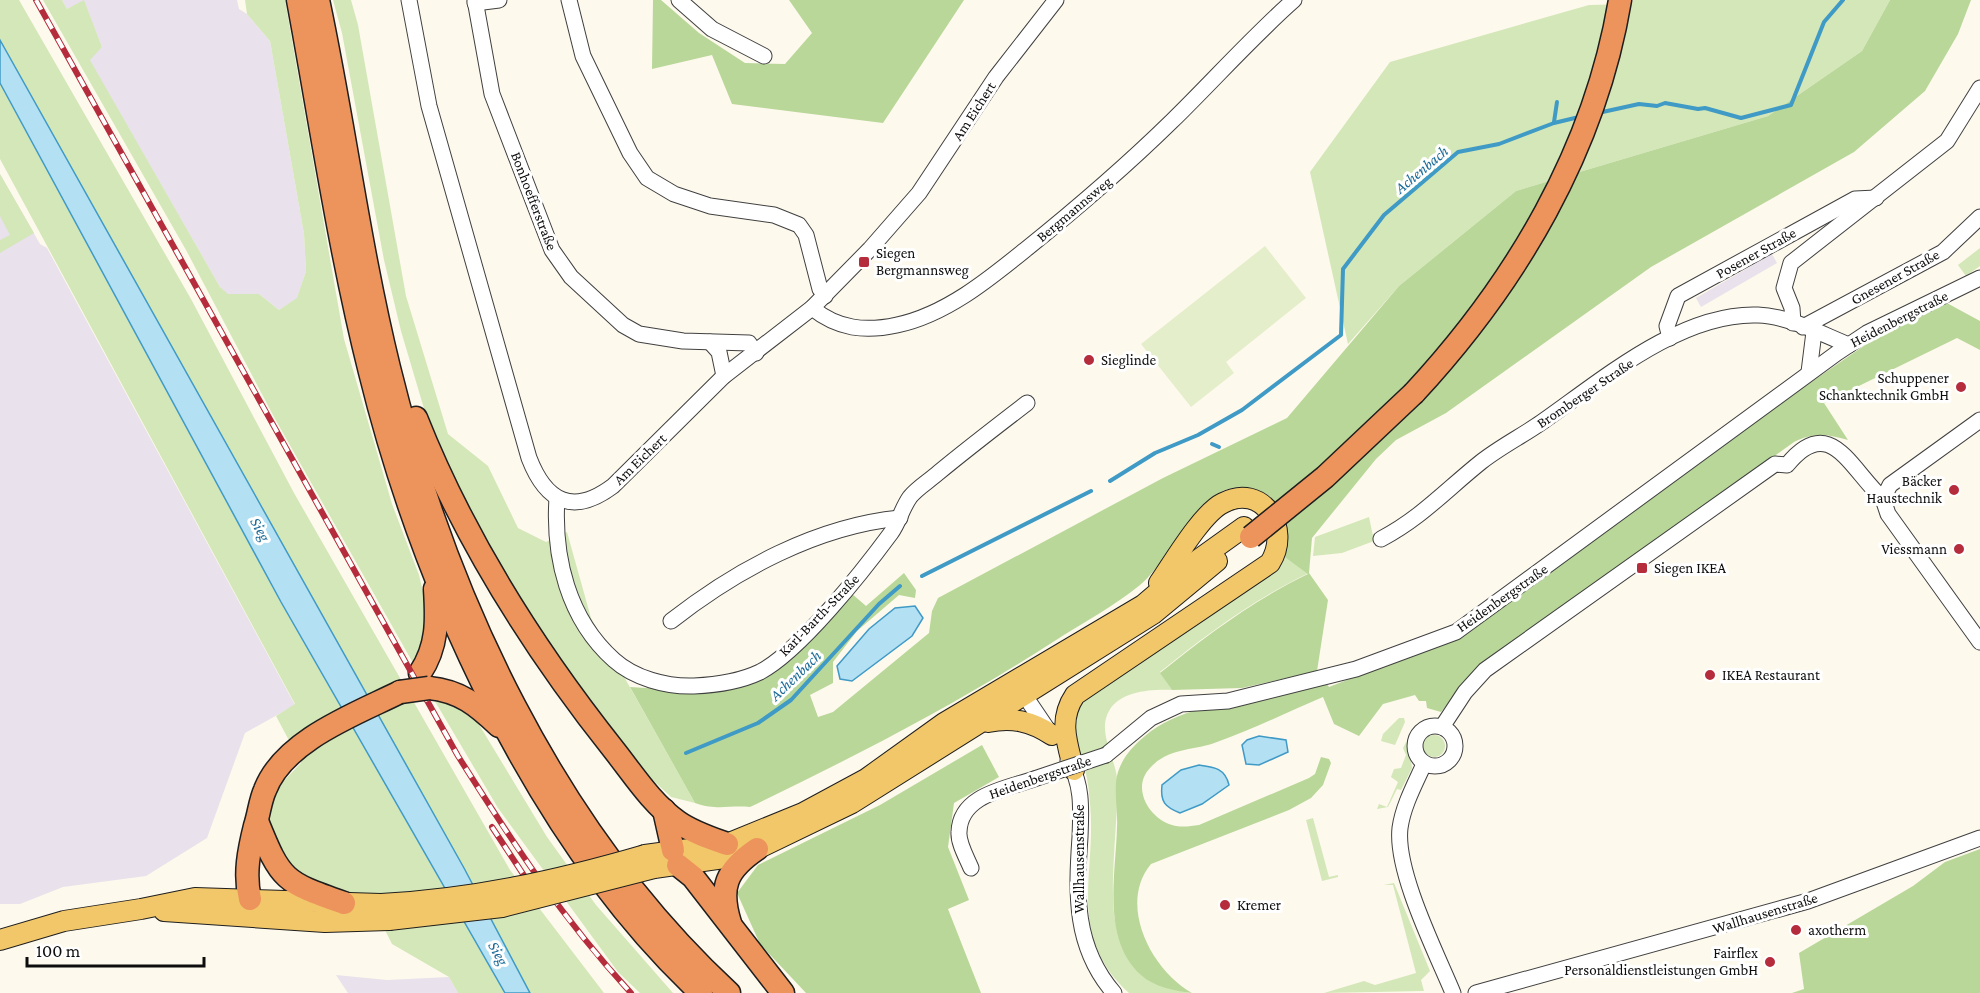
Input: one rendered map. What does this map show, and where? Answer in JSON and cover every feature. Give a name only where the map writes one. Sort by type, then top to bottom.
[{"type":"highway","points":[[298,0],[347,272],[370,373],[397,467],[434,572],[467,648],[514,740],[567,830],[662,953],[701,993]]},
{"type":"highway","points":[[318,0],[366,265],[389,369],[416,462],[468,602],[510,694],[562,786],[617,869],[675,938],[729,993]]},
{"type":"highway","points":[[1247,532],[1369,420],[1430,357],[1488,282],[1538,202],[1568,137],[1591,72],[1607,0]]},
{"type":"highway","points":[[1247,532],[1371,436],[1440,365],[1493,297],[1530,241],[1580,141],[1602,75],[1620,0]]},
{"type":"highway","points":[[366,265],[415,416],[477,550],[564,684],[664,810],[693,831],[727,844]]},
{"type":"highway","points":[[424,681],[436,634],[434,572]]},
{"type":"highway","points":[[250,908],[259,873],[257,821],[265,789],[280,765],[314,736],[424,681],[474,702],[514,740]]},
{"type":"highway","points":[[664,810],[675,857],[783,993]]},
{"type":"highway","points":[[257,821],[280,872],[293,883],[344,903]]},
{"type":"highway","points":[[731,927],[724,898],[728,877],[741,860],[757,849]]},
{"type":"main road","points":[[1074,771],[1064,730],[1064,718],[1075,695],[1270,563],[1278,545],[1278,526],[1274,517],[1267,509],[1250,500],[1240,498],[1222,503],[1193,534],[1143,605]]},
{"type":"main road","points":[[675,857],[724,858],[757,849],[852,803],[976,725],[1020,688],[1143,605],[1184,570],[1247,532]]},
{"type":"main road","points":[[0,940],[64,921],[195,898],[325,922],[385,912],[502,907],[649,861],[727,844],[803,813],[866,779],[944,723],[1083,660],[1153,614],[1247,532]]},
{"type":"main road","points":[[976,725],[1002,719],[1016,719],[1029,722],[1052,735],[1055,701],[1083,660]]},
{"type":"main road","points":[[250,908],[344,903],[385,912]]},
{"type":"street","points":[[409,0],[429,106],[529,458],[542,486],[557,498]]},
{"type":"street","points":[[475,2],[499,0]]},
{"type":"street","points":[[569,0],[583,56],[630,153],[647,178],[674,195],[710,206],[774,215],[799,225],[806,235],[820,289],[825,296]]},
{"type":"street","points":[[679,0],[712,29],[764,56]]},
{"type":"street","name":"Am Eichert","points":[[557,498],[580,502],[601,495],[724,376],[825,296],[920,194],[996,77],[1056,0]]},
{"type":"street","name":"Bergmannsweg","points":[[812,308],[827,320],[845,328],[872,329],[899,325],[962,297],[1081,205],[1172,121],[1258,32],[1294,0]]},
{"type":"street","name":"Bonhoefferstraße","points":[[475,2],[492,94],[552,250],[560,265],[571,278],[631,330],[648,337],[749,343],[756,352]]},
{"type":"street","name":"Posener Straße","points":[[1803,327],[1784,288],[1791,263],[1947,141],[1980,88]]},
{"type":"street","name":"Posener Straße","points":[[1670,338],[1667,326],[1678,296],[1855,199],[1876,198]]},
{"type":"street","name":"Gnesener Straße","points":[[1803,327],[1942,252],[1980,217]]},
{"type":"street","name":"Heidenbergstraße","points":[[971,868],[958,834],[963,813],[980,798],[1106,755],[1151,718],[1181,704],[1228,702],[1356,669],[1456,632],[1809,372],[1867,333],[1980,278]]},
{"type":"street","name":"Bromberger Straße","points":[[1381,539],[1410,524],[1482,461],[1612,373],[1670,338],[1725,317],[1760,315],[1803,327],[1849,345]]},
{"type":"street","points":[[1803,327],[1809,372]]},
{"type":"street","points":[[710,342],[719,352],[724,376]]},
{"type":"street","name":"Karl-Barth-Straße","points":[[557,498],[555,531],[562,576],[584,622],[602,649],[624,669],[658,683],[684,687],[722,685],[760,671],[786,652],[835,602],[892,532],[911,497],[966,449],[1027,403]]},
{"type":"street","points":[[1883,499],[1890,485],[1980,420]]},
{"type":"street","points":[[1442,727],[1465,692],[1485,670],[1775,464],[1787,465],[1804,447],[1816,442],[1830,444],[1842,452],[1867,484],[1883,499],[1888,514],[1980,642]]},
{"type":"street","points":[[671,621],[695,602],[754,567],[813,539],[880,520],[900,518]]},
{"type":"street","name":"Wallhausenstraße","points":[[1020,688],[1074,771],[1081,803],[1077,890],[1080,924],[1090,956],[1114,993]]},
{"type":"street","points":[[1442,727],[1452,735],[1453,754],[1439,766],[1424,764],[1415,752],[1416,740],[1423,730],[1442,727]]},
{"type":"street","points":[[1424,764],[1401,822],[1400,841],[1404,865],[1417,904],[1453,993]]},
{"type":"street","name":"Wallhausenstraße","points":[[1476,993],[1808,901],[1980,838]]},
{"type":"shaded area","points":[[62,0],[237,0],[239,9],[247,14],[270,41],[304,234],[306,271],[297,299],[279,310],[259,294],[227,294],[220,287],[89,59],[102,47],[84,1],[67,9]]},
{"type":"shaded area","points":[[0,174],[40,244],[47,248],[295,705],[245,733],[207,838],[146,876],[63,887],[20,904],[0,904]]},
{"type":"shaded area","points":[[1772,254],[1777,263],[1701,307],[1696,298]]},
{"type":"shaded area","points":[[336,975],[387,980],[449,977],[458,993],[348,993]]},
{"type":"green space","points":[[0,0],[19,0],[191,299],[294,493],[510,870],[604,993],[530,993],[464,868],[0,40]]},
{"type":"green space","points":[[43,0],[62,0],[67,9],[84,0],[102,47],[90,60],[220,287],[228,294],[259,294],[279,310],[297,298],[306,271],[304,234],[270,41],[247,14],[245,0],[285,0],[344,339],[392,504],[419,575],[428,612],[424,644],[413,663],[274,417],[186,250]]},
{"type":"green space","points":[[333,0],[351,0],[358,25],[406,296],[448,434],[488,466],[518,528],[546,542],[567,532],[591,618],[695,803],[671,797],[643,771],[540,635],[506,586],[433,439],[401,331],[384,260],[342,33]]},
{"type":"green space","points":[[653,0],[661,0],[699,33],[745,63],[785,64],[812,33],[789,0],[964,0],[883,123],[732,104],[712,55],[652,69]]},
{"type":"green space","points":[[1633,0],[1890,0],[1862,51],[1768,116],[1516,191],[1399,286],[1348,344],[1310,172],[1390,62],[1589,5],[1632,4]]},
{"type":"green space","points":[[1890,0],[1971,0],[1958,34],[1925,91],[1854,152],[1651,267],[1446,413],[1396,440],[1376,459],[1312,538],[1309,573],[1328,600],[1317,671],[1242,688],[1172,690],[1160,673],[1231,619],[1308,574],[1282,555],[1280,515],[1273,500],[1262,492],[1249,488],[1228,489],[1216,495],[1193,517],[1151,575],[1130,593],[979,687],[866,749],[750,807],[717,807],[695,803],[630,687],[662,689],[764,677],[851,593],[866,606],[904,573],[916,590],[915,598],[899,595],[857,631],[833,662],[833,683],[810,695],[818,717],[833,712],[929,633],[932,611],[938,598],[1163,478],[1287,418],[1399,286],[1516,191],[1768,116],[1862,51]]},
{"type":"green space","points":[[0,83],[281,602],[505,993],[458,993],[449,977],[392,944],[367,894],[324,890],[293,875],[268,831],[270,806],[278,787],[301,763],[276,716],[295,704],[0,159]]},
{"type":"green space","points":[[0,174],[34,233],[0,253],[0,240],[10,235],[0,216]]},
{"type":"green space","points":[[1265,246],[1306,298],[1226,362],[1234,373],[1191,407],[1141,344]]},
{"type":"green space","points":[[1980,248],[1980,266],[1966,276],[1958,265]]},
{"type":"green space","points":[[1945,302],[1980,321],[1980,350],[1957,338],[1824,403],[1848,440],[1821,435],[1794,442],[1472,673],[1441,712],[1427,708],[1426,701],[1419,701],[1415,695],[1383,704],[1359,736],[1334,724],[1323,697],[1230,737],[1173,753],[1157,761],[1150,768],[1142,784],[1145,801],[1156,816],[1172,825],[1183,827],[1199,825],[1309,778],[1315,774],[1321,757],[1329,759],[1331,763],[1323,785],[1311,798],[1289,810],[1151,864],[1141,880],[1137,898],[1138,917],[1144,936],[1152,953],[1164,969],[1177,983],[1192,993],[1172,990],[1152,983],[1141,975],[1128,960],[1120,943],[1114,905],[1116,785],[1122,762],[1145,736],[1184,714],[1207,707],[1326,683],[1329,687],[1467,633],[1804,387],[1868,343]]},
{"type":"green space","points":[[1369,517],[1374,541],[1342,553],[1313,556],[1315,537]]},
{"type":"green space","points":[[1282,555],[1309,573],[1231,618],[1160,672],[1172,690],[1146,691],[1128,695],[1114,704],[1106,719],[1106,736],[1117,778],[1113,882],[1115,921],[1121,937],[1158,980],[1173,989],[1190,993],[1129,993],[1109,971],[1097,949],[1090,926],[1088,903],[1090,798],[1085,769],[1073,738],[1078,701]]},
{"type":"green space","points":[[433,698],[469,708],[547,837],[596,905],[673,993],[640,993],[618,972],[498,808]]},
{"type":"green space","points":[[1399,718],[1404,718],[1405,722],[1395,745],[1381,741],[1383,734]]},
{"type":"green space","points":[[1430,735],[1438,735],[1445,742],[1445,750],[1438,757],[1430,757],[1423,750],[1423,742]]},
{"type":"green space","points":[[1406,742],[1409,743],[1412,768],[1401,790],[1397,789],[1388,807],[1377,809],[1379,804],[1387,807],[1398,782],[1391,777],[1394,769],[1401,768],[1406,755],[1403,748]]},
{"type":"green space","points":[[982,745],[999,777],[954,803],[948,847],[969,900],[948,909],[981,993],[806,993],[760,944],[737,893],[758,865],[880,805]]},
{"type":"green space","points":[[1313,818],[1329,877],[1338,875],[1338,877],[1322,881],[1306,820]]},
{"type":"green space","points":[[1980,849],[1980,993],[1792,993],[1804,989],[1799,953],[1913,886],[1945,862]]},
{"type":"green space","points":[[1394,883],[1430,971],[1421,980],[1424,991],[1324,993],[1364,981],[1375,985],[1416,973],[1393,885],[1384,885]]},
{"type":"water","name":"Sieg","points":[[0,40],[464,868],[530,993],[505,993],[281,602],[0,83]]},
{"type":"water","points":[[915,606],[923,618],[912,636],[852,681],[840,679],[837,666],[869,629],[895,608]]},
{"type":"water","points":[[1259,736],[1286,740],[1288,752],[1259,765],[1246,764],[1242,745],[1247,740]]},
{"type":"water","points":[[1199,765],[1222,772],[1229,785],[1202,804],[1180,813],[1163,800],[1162,785],[1181,770]]},
{"type":"waterway","name":"Achenbach","points":[[1598,113],[1639,104],[1657,106],[1665,103],[1698,109],[1705,108],[1741,118],[1791,105],[1824,22],[1843,0]]},
{"type":"waterway","points":[[1554,122],[1557,102]]},
{"type":"waterway","name":"Achenbach","points":[[1110,481],[1155,453],[1198,435],[1242,410],[1341,335],[1343,269],[1384,215],[1458,152],[1499,144],[1554,123],[1579,117]]},
{"type":"waterway","points":[[1212,444],[1219,447]]},
{"type":"waterway","name":"Achenbach","points":[[922,576],[1091,491]]},
{"type":"waterway","name":"Achenbach","points":[[686,753],[758,723],[791,700],[879,604],[900,586]]},
{"type":"railway","points":[[36,0],[458,756],[498,819],[560,908],[631,993]]},
{"type":"railway","points":[[492,827],[525,877]]},
{"type":"place","name":"Siegen Bergmannsweg","points":[[864,262]]},
{"type":"place","name":"Sieglinde","points":[[1089,360]]},
{"type":"place","name":"Schuppener Schanktechnik GmbH","points":[[1961,387]]},
{"type":"place","name":"Bäcker Haustechnik","points":[[1954,490]]},
{"type":"place","name":"Viessmann","points":[[1959,549]]},
{"type":"place","name":"Siegen IKEA","points":[[1642,568]]},
{"type":"place","name":"IKEA Restaurant","points":[[1710,675]]},
{"type":"place","name":"Kremer","points":[[1225,905]]},
{"type":"place","name":"axotherm","points":[[1796,930]]},
{"type":"place","name":"Fairflex Personaldienstleistungen GmbH","points":[[1770,962]]}]
